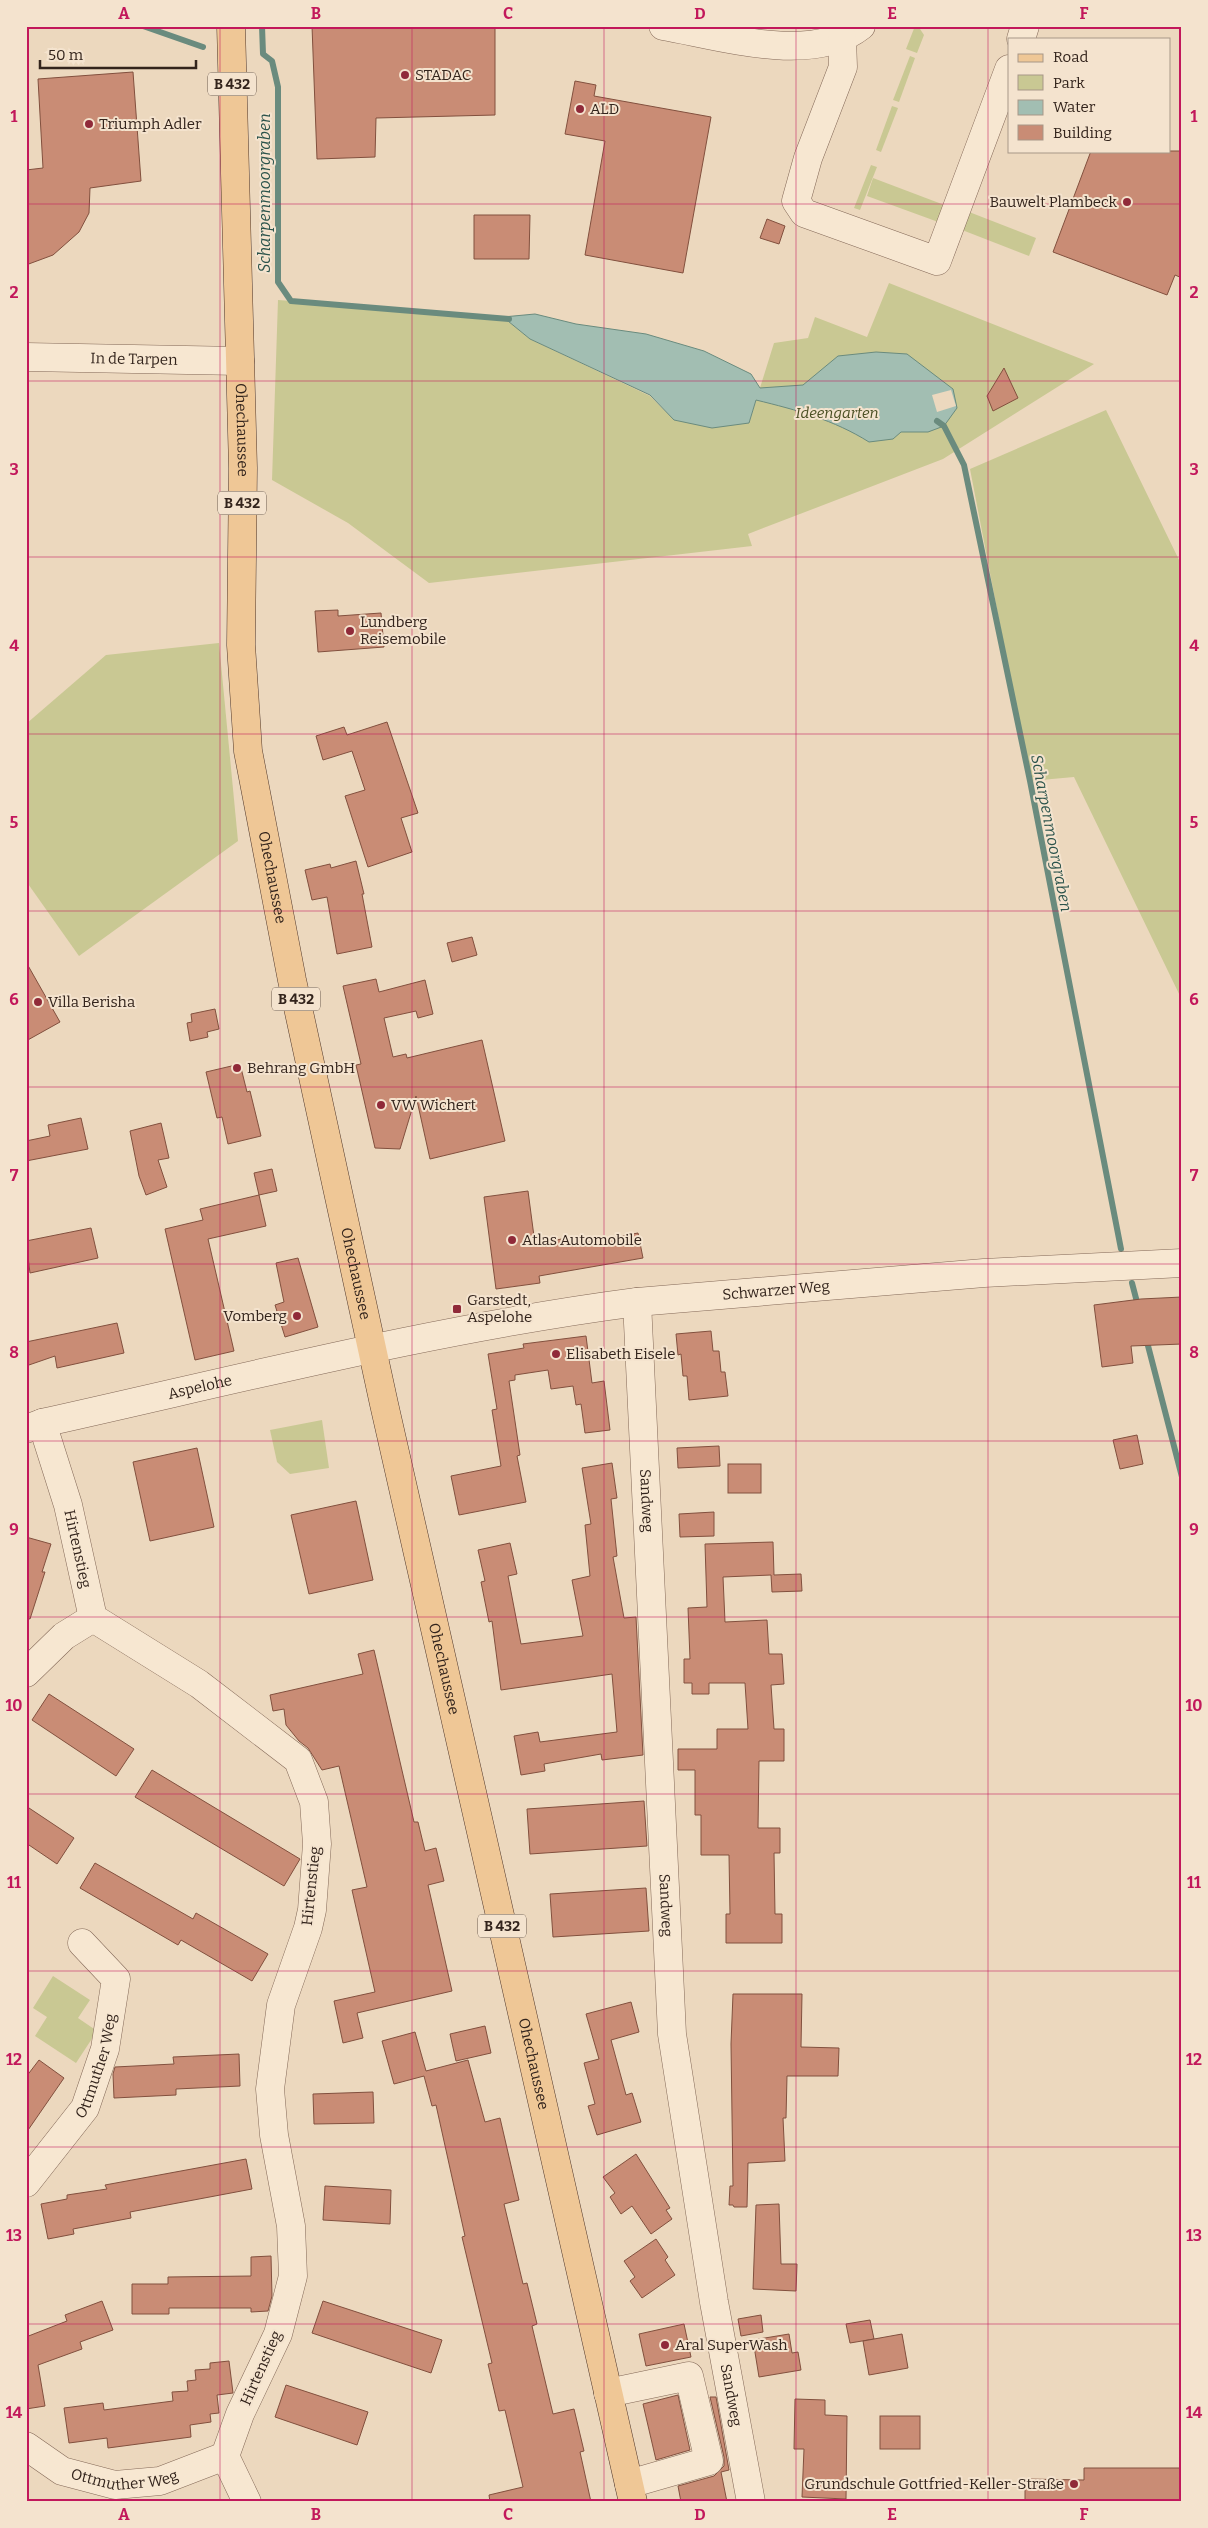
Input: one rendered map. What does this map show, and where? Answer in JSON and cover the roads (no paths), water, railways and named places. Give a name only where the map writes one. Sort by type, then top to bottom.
[{"type":"main road","name":"Ohechaussee","points":[[231,26],[243,468],[241,645],[248,750],[269,871],[374,1349],[394,1449],[631,2493]]},
{"type":"street","points":[[663,26],[768,44],[807,47],[852,32]]},
{"type":"street","points":[[1021,38],[1025,26]]},
{"type":"street","points":[[852,32],[842,67],[808,158],[796,201],[804,213],[937,261],[1008,72]]},
{"type":"street","name":"In de Tarpen","points":[[26,357],[240,361]]},
{"type":"street","name":"Schwarzer Weg","points":[[374,1349],[456,1330],[637,1302],[984,1273],[1182,1263]]},
{"type":"street","name":"Sandweg","points":[[637,1302],[672,2034],[713,2293],[750,2502]]},
{"type":"street","name":"Aspelohe","points":[[34,1426],[374,1349]]},
{"type":"street","name":"Hirtenstieg","points":[[34,1426],[68,1505],[93,1618],[199,1684],[298,1760],[314,1802],[317,1844],[312,1910],[308,1928],[281,2004],[270,2089],[274,2135],[291,2226],[293,2276],[278,2334],[240,2414],[225,2456]]},
{"type":"street","points":[[26,1673],[64,1636],[93,1618]]},
{"type":"street","name":"Ottmuther Weg","points":[[26,2183],[86,2108],[105,2049],[116,1979],[82,1943]]},
{"type":"street","points":[[608,2393],[689,2376],[709,2460],[631,2493]]},
{"type":"street","name":"Ottmuther Weg","points":[[26,2446],[62,2471],[115,2485],[160,2481],[225,2456]]},
{"type":"street","points":[[225,2456],[246,2502]]},
{"type":"water","points":[[535,314],[576,324],[646,334],[704,351],[751,374],[760,388],[803,385],[838,356],[876,352],[907,354],[953,389],[957,408],[944,426],[928,432],[901,432],[893,439],[869,442],[856,434],[815,416],[756,400],[749,423],[712,428],[674,420],[650,395],[530,339],[503,317]]},
{"type":"waterway","name":"Scharpenmoorgraben","points":[[143,26],[203,47]]},
{"type":"waterway","name":"Scharpenmoorgraben","points":[[262,26],[263,54],[272,61],[278,87],[278,282],[291,301],[509,319]]},
{"type":"waterway","name":"Scharpenmoorgraben","points":[[937,421],[944,426],[964,465],[1030,781],[1121,1249]]},
{"type":"waterway","name":"Scharpenmoorgraben","points":[[1132,1283],[1138,1306]]},
{"type":"waterway","name":"Scharpenmoorgraben","points":[[1146,1338],[1182,1477]]},
{"type":"place","name":"STADAC","points":[[405,75]]},
{"type":"place","name":"ALD","points":[[580,109]]},
{"type":"place","name":"Triumph Adler","points":[[89,124]]},
{"type":"place","name":"Bauwelt Plambeck","points":[[1127,202]]},
{"type":"place","name":"Lundberg Reisemobile","points":[[350,631]]},
{"type":"place","name":"Villa Berisha","points":[[38,1002]]},
{"type":"place","name":"Behrang GmbH","points":[[237,1068]]},
{"type":"place","name":"VW Wichert","points":[[381,1105]]},
{"type":"place","name":"Atlas Automobile","points":[[512,1240]]},
{"type":"place","name":"Garstedt, Aspelohe","points":[[457,1309]]},
{"type":"place","name":"Vomberg","points":[[297,1316]]},
{"type":"place","name":"Elisabeth Eisele","points":[[556,1354]]},
{"type":"place","name":"Aral SuperWash","points":[[665,2345]]},
{"type":"place","name":"Grundschule Gottfried-Keller-Straße","points":[[1074,2484]]},
{"type":"park label","name":"Ideengarten","points":[[837,413]]}]
